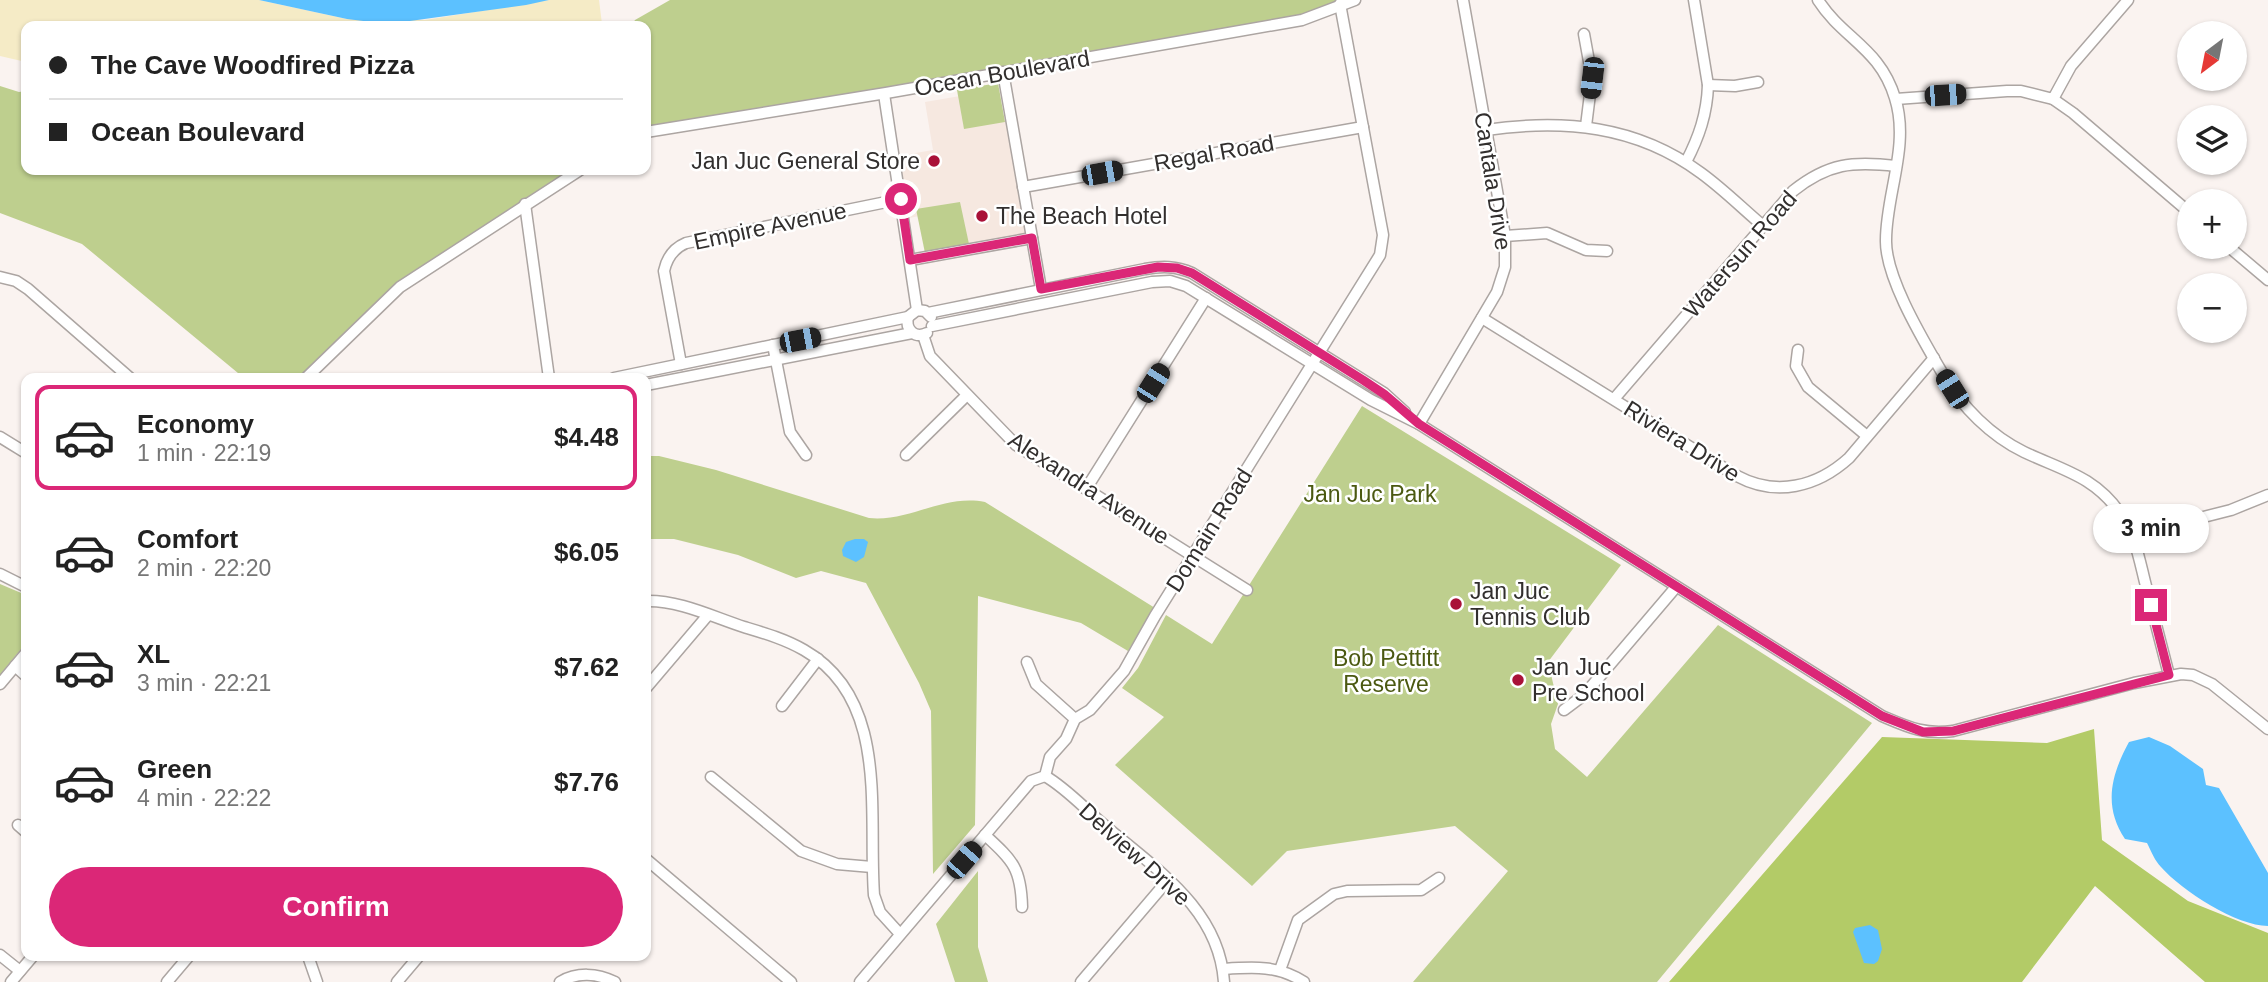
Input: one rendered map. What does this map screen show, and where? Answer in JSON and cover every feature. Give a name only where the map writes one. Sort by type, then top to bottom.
[{"type":"street","name":"Ocean Boulevard","points":[[651,131],[884,94],[1302,20],[1355,0]]},
{"type":"street","name":"Cantala Drive","points":[[1419,424],[1502,280],[1506,258],[1505,236],[1463,0]]},
{"type":"street","points":[[1686,162],[1703,124],[1708,85],[1694,0]]},
{"type":"street","points":[[1818,0],[1835,22],[1869,51],[1886,76],[1896,99],[1899,132],[1886,250],[1898,287],[1934,358],[1952,389],[1976,416],[2021,451],[2070,471],[2091,483],[2110,499],[2133,535],[2169,675]]},
{"type":"street","points":[[2053,99],[2071,66],[2128,0]]},
{"type":"street","name":"Domain Road","points":[[860,982],[1031,781],[1045,776],[1050,757],[1066,739],[1075,719],[1090,710],[1124,670],[1382,249],[1383,235],[1340,5]]},
{"type":"street","points":[[1584,34],[1592,78],[1586,126]]},
{"type":"street","points":[[1003,72],[1041,289]]},
{"type":"street","points":[[1708,85],[1735,86],[1758,82]]},
{"type":"street","points":[[1896,99],[2007,91],[2021,91],[2053,99],[2177,202]]},
{"type":"street","points":[[884,94],[910,260],[923,312],[932,326]]},
{"type":"street","points":[[1486,130],[1532,124],[1586,126],[1637,140],[1686,162],[1762,225]]},
{"type":"street","name":"Regal Road","points":[[1023,187],[1363,127]]},
{"type":"street","name":"Watersun Road","points":[[1614,400],[1793,191],[1812,176],[1826,170],[1861,162],[1896,166]]},
{"type":"street","points":[[311,373],[400,287],[572,175]]},
{"type":"street","name":"Empire Avenue","points":[[681,364],[664,271],[667,259],[675,249],[686,243],[901,199]]},
{"type":"street","points":[[526,204],[548,373]]},
{"type":"street","points":[[1505,236],[1547,233],[1586,250],[1607,251]]},
{"type":"street","points":[[910,260],[1032,238]]},
{"type":"street","points":[[2243,259],[2268,280]]},
{"type":"street","points":[[638,373],[1041,289],[1158,267],[1177,268],[1192,273],[1319,352],[1384,394],[1419,424]]},
{"type":"street","points":[[0,277],[16,281],[28,289],[124,373]]},
{"type":"street","points":[[651,384],[912,333],[923,335],[932,326],[1162,280],[1178,282],[1371,400],[1419,424],[1882,716],[1923,732],[1953,731],[2169,675],[2193,675],[2212,684],[2268,729]]},
{"type":"street","points":[[1087,489],[1206,298]]},
{"type":"street","points":[[908,317],[907,326],[912,333]]},
{"type":"street","name":"Riviera Drive","points":[[1482,318],[1737,476],[1758,485],[1791,487],[1814,481],[1841,465],[1934,358]]},
{"type":"street","name":"Alexandra Avenue","points":[[923,335],[930,356],[1016,445],[1247,590]]},
{"type":"street","points":[[774,345],[790,432],[806,455]]},
{"type":"street","points":[[1798,350],[1796,366],[1808,387],[1867,436]]},
{"type":"street","points":[[906,455],[967,395]]},
{"type":"street","points":[[0,437],[21,450]]},
{"type":"street","points":[[2133,535],[2231,510],[2268,495]]},
{"type":"street","points":[[0,575],[21,585]]},
{"type":"street","points":[[1564,710],[1584,695],[1676,587]]},
{"type":"street","points":[[651,601],[665,601],[792,643],[818,659],[849,695],[869,748],[872,867],[876,904],[886,921],[900,934]]},
{"type":"street","points":[[651,682],[708,615]]},
{"type":"street","points":[[0,684],[21,659]]},
{"type":"street","points":[[782,706],[818,659]]},
{"type":"street","points":[[1027,662],[1036,684],[1075,719]]},
{"type":"street","points":[[15,666],[21,671]]},
{"type":"street","name":"Delview Drive","points":[[1045,776],[1189,900],[1206,923],[1216,944],[1224,982]]},
{"type":"street","points":[[712,777],[800,851],[837,864],[872,867]]},
{"type":"street","points":[[985,835],[1015,868],[1021,886],[1022,907]]},
{"type":"street","points":[[651,863],[791,982]]},
{"type":"street","points":[[1280,970],[1298,920],[1334,894],[1357,890],[1421,890],[1439,878]]},
{"type":"street","points":[[1081,982],[1168,880]]},
{"type":"street","points":[[0,955],[20,971]]},
{"type":"street","points":[[11,982],[29,961]]},
{"type":"street","points":[[167,982],[185,961]]},
{"type":"street","points":[[310,961],[317,982]]},
{"type":"street","points":[[397,982],[415,961]]},
{"type":"street","points":[[1223,969],[1259,967],[1280,970],[1304,982]]},
{"type":"street","points":[[560,982],[578,975],[599,975],[615,982]]},
{"type":"shaded area","points":[[960,96],[966,126],[1008,120],[1029,235],[964,247],[957,209],[909,218],[898,156],[933,150],[925,102]]},
{"type":"green space","points":[[670,0],[1355,0],[1322,14],[651,131],[651,21],[635,20]]},
{"type":"green space","points":[[998,83],[1005,122],[964,129],[957,90]]},
{"type":"green space","points":[[0,86],[19,92],[21,175],[572,175],[417,274],[311,373],[238,373],[82,244],[0,213]]},
{"type":"green space","points":[[960,202],[969,244],[925,253],[916,209]]},
{"type":"green space","name":"Bob Pettitt Reserve","points":[[1362,406],[1621,565],[1548,662],[1558,704],[1551,724],[1555,749],[1587,777],[1718,625],[1872,723],[1657,982],[1413,982],[1508,871],[1455,826],[1287,851],[1252,886],[1115,765],[1164,717],[1122,688],[1138,668],[1166,615],[1212,644]]},
{"type":"green space","points":[[651,456],[716,470],[869,518],[899,516],[955,502],[985,502],[1155,608],[1128,651],[1081,623],[978,596],[975,825],[933,874],[931,711],[866,583],[821,571],[796,578],[738,555],[674,539],[651,539]]},
{"type":"green space","points":[[0,584],[21,593],[21,649],[0,675]]},
{"type":"green space","points":[[2094,729],[2102,840],[2188,901],[2268,933],[2268,982],[2205,982],[2095,886],[2022,982],[1669,982],[1882,737],[2047,743]]},
{"type":"green space","points":[[978,871],[978,947],[988,982],[955,982],[936,924]]},
{"type":"sand","points":[[0,0],[259,0],[347,19],[425,20],[549,0],[599,0],[602,21],[21,21],[21,61],[0,56]]},
{"type":"water","points":[[259,0],[549,0],[410,21],[347,19]]},
{"type":"water","points":[[855,539],[868,542],[864,557],[856,562],[843,556],[842,550],[846,542]]},
{"type":"water","points":[[2149,737],[2170,746],[2203,769],[2206,785],[2219,788],[2268,873],[2268,926],[2241,920],[2211,906],[2170,876],[2157,862],[2147,843],[2125,839],[2114,815],[2114,778],[2129,742]]},
{"type":"water","points":[[1870,925],[1878,930],[1882,949],[1878,961],[1874,964],[1864,963],[1853,932],[1855,928]]},
{"type":"place","name":"Jan Juc General Store","points":[[934,161]]},
{"type":"place","name":"The Beach Hotel","points":[[982,216]]},
{"type":"place","name":"Jan Juc Tennis Club","points":[[1456,604]]},
{"type":"place","name":"Jan Juc Pre School","points":[[1518,680]]},
{"type":"route","points":[[901,199],[910,260],[1032,238],[1041,289],[1158,267],[1177,268],[1192,273],[1363,380],[1419,424],[1734,625],[1882,716],[1910,728],[1923,732],[1953,731],[2169,675],[2151,605]]},
{"type":"park label","name":"Jan Juc Park","points":[[1370,494]]}]
